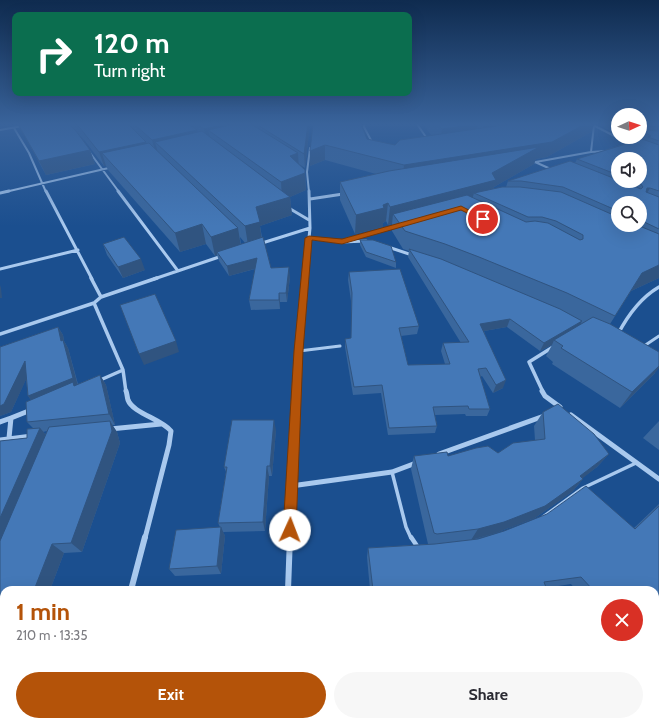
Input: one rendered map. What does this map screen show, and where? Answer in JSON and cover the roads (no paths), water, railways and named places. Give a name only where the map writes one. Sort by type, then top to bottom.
[{"type":"street","points":[[31,158],[42,184],[102,297]]},
{"type":"street","points":[[94,158],[178,271]]},
{"type":"street","points":[[288,586],[291,486],[299,351],[310,228],[308,172],[310,158]]},
{"type":"street","points":[[528,163],[558,158]]},
{"type":"street","points":[[535,162],[557,172]]},
{"type":"street","points":[[0,193],[118,166]]},
{"type":"street","points":[[301,168],[308,172]]},
{"type":"street","points":[[310,199],[348,193]]},
{"type":"street","points":[[283,204],[295,213],[309,220]]},
{"type":"street","points":[[342,242],[402,225]]},
{"type":"street","points":[[253,246],[310,228]]},
{"type":"street","points":[[309,238],[342,242],[373,242]]},
{"type":"street","points":[[385,246],[418,257]]},
{"type":"street","points":[[0,269],[78,250]]},
{"type":"street","points":[[0,334],[94,303],[102,297],[223,256]]},
{"type":"street","points":[[617,336],[626,318],[650,292],[659,287]]},
{"type":"street","points":[[94,303],[123,370],[128,401],[139,411],[166,425],[171,431],[169,445],[132,586]]},
{"type":"street","points":[[556,412],[563,409],[545,396],[529,362],[560,344]]},
{"type":"street","points":[[95,382],[123,370]]},
{"type":"street","points":[[0,422],[39,406]]},
{"type":"street","points":[[434,455],[549,414]]},
{"type":"street","points":[[569,414],[659,479]]},
{"type":"street","points":[[9,438],[11,418]]},
{"type":"street","points":[[101,430],[162,424]]},
{"type":"street","points":[[0,440],[40,436]]},
{"type":"street","points":[[291,486],[392,472],[420,461]]},
{"type":"lane","points":[[642,348],[659,336]]},
{"type":"lane","points":[[299,351],[340,346]]},
{"type":"lane","points":[[537,521],[583,488],[636,463]]},
{"type":"lane","points":[[392,472],[406,527],[415,545],[420,546]]}]
